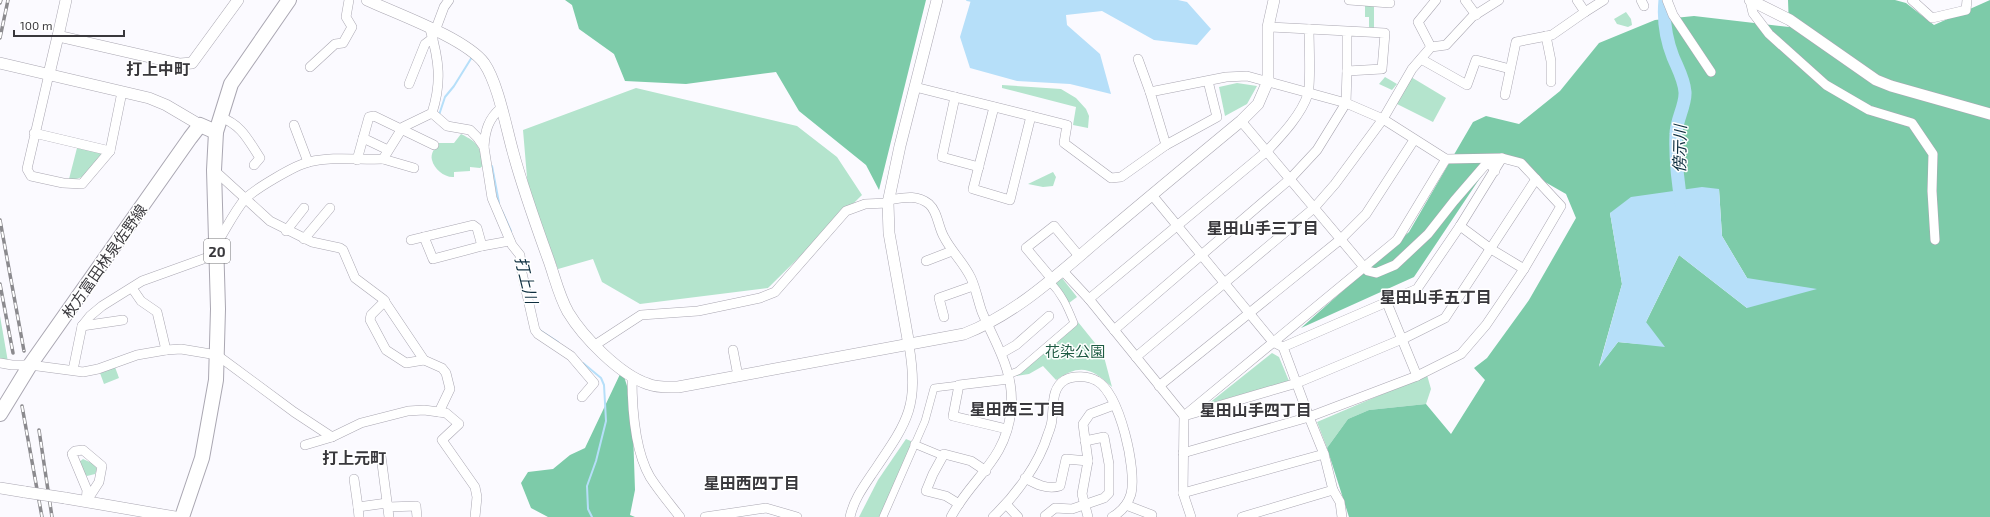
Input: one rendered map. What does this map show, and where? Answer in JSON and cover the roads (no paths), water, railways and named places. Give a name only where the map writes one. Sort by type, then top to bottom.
[{"type":"main road","name":"20","points":[[182,517],[202,458],[216,380],[217,248],[214,170],[216,132],[231,84],[289,0]]},
{"type":"main road","points":[[200,125],[216,132]]},
{"type":"main road","name":"枚方富田林泉佐野線","points":[[0,414],[30,365],[200,125]]},
{"type":"street","points":[[66,0],[34,133],[27,169],[31,176],[63,183],[82,184],[110,151],[115,134],[122,92]]},
{"type":"street","points":[[58,36],[186,65],[192,63],[238,0]]},
{"type":"street","points":[[310,67],[335,44],[343,43],[352,27],[346,17],[349,0]]},
{"type":"street","points":[[367,0],[466,47],[475,53],[484,63],[489,72],[501,108],[529,207],[561,296],[576,324],[595,345],[632,378],[661,387],[678,386],[738,376],[909,345],[964,334],[988,325],[1018,306],[1050,280],[1241,121],[1258,104],[1268,81],[1268,27],[1274,0]]},
{"type":"street","points":[[409,84],[425,44],[433,32],[444,7],[449,0]]},
{"type":"street","points":[[850,517],[858,494],[899,436],[912,404],[914,383],[909,345],[889,233],[888,201],[937,0]]},
{"type":"street","points":[[1349,0],[1390,3]]},
{"type":"street","points":[[1431,46],[1418,22],[1436,0]]},
{"type":"street","points":[[1465,0],[1476,15]]},
{"type":"street","points":[[1136,357],[1314,208],[1383,120],[1412,69],[1431,46],[1446,45],[1476,15],[1498,0]]},
{"type":"street","points":[[1577,0],[1585,12]]},
{"type":"street","points":[[1505,95],[1516,42],[1552,34],[1604,0]]},
{"type":"street","points":[[1668,0],[1672,15],[1711,72]]},
{"type":"street","points":[[1750,0],[1790,20],[1876,80],[1891,86],[1990,114]]},
{"type":"street","points":[[1750,0],[1753,13],[1769,34],[1826,85],[1869,110],[1912,123],[1932,154],[1934,240]]},
{"type":"street","points":[[1912,0],[1932,18],[1966,10],[1967,0]]},
{"type":"street","points":[[1268,27],[1385,33],[1382,69],[1347,71]]},
{"type":"street","points":[[1088,299],[1266,151],[1281,136],[1300,109],[1308,93],[1309,29]]},
{"type":"street","points":[[1114,330],[1290,179],[1317,150],[1346,103],[1347,31]]},
{"type":"street","points":[[383,159],[403,127],[432,113],[438,96],[439,76],[433,32]]},
{"type":"street","points":[[1546,36],[1551,61],[1552,82]]},
{"type":"street","points":[[1138,59],[1166,145]]},
{"type":"street","points":[[1421,59],[1467,85],[1476,60],[1510,69]]},
{"type":"street","points":[[0,63],[149,98],[166,105],[200,125]]},
{"type":"street","points":[[1150,92],[1226,77],[1247,76],[1268,81],[1346,103],[1383,120],[1446,159],[1502,158],[1521,163],[1561,206],[1524,269],[1486,325],[1461,354],[1417,376],[1309,417],[1183,453]]},
{"type":"street","points":[[915,88],[1067,124],[1064,143],[1111,178],[1122,177],[1166,145],[1217,117],[1208,81]]},
{"type":"street","points":[[955,97],[942,157],[978,167]]},
{"type":"street","points":[[994,107],[973,189],[1010,200],[1031,116]]},
{"type":"street","points":[[501,108],[494,114],[488,124],[485,135],[484,147],[492,198],[510,241],[520,255],[522,273],[538,334],[571,356],[594,384],[582,397]]},
{"type":"street","points":[[432,113],[446,126],[470,130],[484,147]]},
{"type":"street","points":[[220,116],[231,121],[240,128],[260,158],[254,165]]},
{"type":"street","points":[[356,160],[369,117],[374,116],[434,145]]},
{"type":"street","points":[[1241,121],[1364,267],[1368,271],[1376,273],[1395,264],[1428,234],[1486,164],[1491,165],[1495,171]]},
{"type":"street","points":[[294,125],[308,162]]},
{"type":"street","points":[[34,133],[110,151]]},
{"type":"street","points":[[363,138],[388,150]]},
{"type":"street","points":[[1159,386],[1341,239],[1366,214],[1414,140]]},
{"type":"street","points":[[73,370],[82,326],[90,316],[102,306],[142,281],[217,248],[246,198],[277,177],[308,162],[342,158],[356,160],[383,159],[414,168]]},
{"type":"street","points":[[1282,347],[1417,289],[1460,226],[1502,158]]},
{"type":"street","points":[[1184,416],[1397,240],[1446,159]]},
{"type":"street","points":[[214,170],[270,221],[304,239],[343,250],[355,278],[385,301],[424,360],[442,368],[446,373],[450,389],[439,412]]},
{"type":"street","points":[[1184,416],[1297,382],[1402,339],[1445,318],[1536,179]]},
{"type":"street","points":[[1152,195],[1273,342],[1282,347],[1324,454],[1333,490],[1340,502],[1342,517]]},
{"type":"street","points":[[595,345],[641,315],[698,311],[760,298],[775,292],[846,211],[865,204],[915,197],[929,204],[934,210],[944,237],[971,277],[988,325],[1002,353],[1009,377],[1011,410],[1007,429],[999,451],[986,471],[959,504],[951,517]]},
{"type":"street","points":[[286,230],[304,208]]},
{"type":"street","points":[[304,239],[330,208]]},
{"type":"street","points":[[411,240],[473,225],[477,228],[482,246]]},
{"type":"street","points":[[883,517],[925,421],[934,388],[1009,377],[1074,323],[1060,292],[1026,248],[1054,226],[1079,256]]},
{"type":"street","points":[[1460,226],[1491,249],[1524,269]]},
{"type":"street","points":[[424,236],[433,259],[482,246],[510,241]]},
{"type":"street","points":[[926,261],[952,250]]},
{"type":"street","points":[[1062,270],[1114,330],[1184,416],[1184,493],[1191,517]]},
{"type":"street","points":[[944,317],[939,298],[973,286]]},
{"type":"street","points":[[132,288],[141,301],[157,312],[166,350]]},
{"type":"street","points":[[385,301],[371,315],[370,320],[386,350],[406,363],[424,360]]},
{"type":"street","points":[[1387,303],[1417,376]]},
{"type":"street","points":[[1002,353],[1016,345],[1049,316]]},
{"type":"street","points":[[82,326],[123,320]]},
{"type":"street","points":[[0,363],[30,365],[83,372],[98,369],[137,355],[166,350],[181,349],[217,355],[294,412],[332,437]]},
{"type":"street","points":[[733,350],[738,376]]},
{"type":"street","points":[[993,517],[1006,504],[1025,478],[1045,445],[1052,419],[1053,402],[1056,389],[1064,380],[1080,377],[1098,381],[1104,387],[1114,405],[1128,442],[1132,486],[1126,505],[1112,517]]},
{"type":"street","points":[[632,378],[632,402],[644,464],[651,478],[680,517]]},
{"type":"street","points":[[959,385],[953,416],[1007,429]]},
{"type":"street","points":[[1088,517],[1084,504],[1082,486],[1088,461],[1082,428],[1085,419],[1096,411],[1114,405]]},
{"type":"street","points":[[305,445],[332,437],[361,424],[390,415],[408,411],[446,413],[459,424],[442,440],[475,487],[477,497],[475,517]]},
{"type":"street","points":[[1045,516],[1055,508],[1072,509],[1104,498],[1110,490],[1109,464],[1104,438],[1085,441]]},
{"type":"street","points":[[914,444],[943,456],[944,454],[961,458],[986,471]]},
{"type":"street","points":[[82,450],[102,466],[99,482],[86,502],[87,490],[72,454],[75,451],[82,450]]},
{"type":"street","points":[[1184,493],[1324,454]]},
{"type":"street","points":[[381,456],[389,517]]},
{"type":"street","points":[[943,456],[926,491],[946,496],[959,504]]},
{"type":"street","points":[[1025,478],[1038,485],[1055,488],[1060,486],[1066,459],[1088,461]]},
{"type":"street","points":[[354,479],[359,517]]},
{"type":"street","points":[[0,488],[176,517]]},
{"type":"street","points":[[1242,517],[1333,490]]},
{"type":"street","points":[[1006,504],[1018,517]]},
{"type":"street","points":[[358,507],[388,505],[416,506],[417,517]]},
{"type":"street","points":[[1126,505],[1152,515]]},
{"type":"street","points":[[705,517],[766,508],[797,517]]},
{"type":"water","points":[[971,0],[1178,0],[1187,2],[1211,29],[1197,45],[1154,40],[1102,11],[1066,15],[1067,25],[1100,54],[1111,94],[1070,84],[1017,81],[970,68],[960,37]]},
{"type":"water","points":[[1702,187],[1719,189],[1722,236],[1747,278],[1817,289],[1747,308],[1679,255],[1646,322],[1665,347],[1618,342],[1599,367],[1622,284],[1610,213],[1631,197]]},
{"type":"waterway","name":"打上川","points":[[967,0],[972,1]]},
{"type":"waterway","name":"傍示川","points":[[1665,0],[1664,14],[1667,36],[1673,57],[1682,78],[1685,92],[1684,102],[1676,129],[1677,170],[1682,207]]},
{"type":"waterway","name":"打上川","points":[[439,115],[445,97],[454,86],[472,57]]},
{"type":"waterway","name":"打上川","points":[[492,166],[499,203]]},
{"type":"waterway","name":"打上川","points":[[502,211],[511,231]]},
{"type":"waterway","name":"打上川","points":[[538,329],[558,342]]},
{"type":"waterway","name":"打上川","points":[[583,363],[601,378],[604,385],[606,421],[596,461],[587,486],[588,509],[592,517]]},
{"type":"railway","points":[[0,38],[8,0]]},
{"type":"railway","points":[[0,220],[24,351]]},
{"type":"railway","points":[[0,284],[13,353]]},
{"type":"railway","points":[[22,406],[42,517]]},
{"type":"railway","points":[[39,430],[52,517]]},
{"type":"district","name":"打上中町","points":[[158,68]]},
{"type":"district","name":"星田山手三丁目","points":[[1263,227]]},
{"type":"district","name":"星田山手五丁目","points":[[1436,296]]},
{"type":"district","name":"星田西三丁目","points":[[1018,408]]},
{"type":"district","name":"星田山手四丁目","points":[[1256,409]]},
{"type":"district","name":"打上元町","points":[[354,457]]},
{"type":"district","name":"星田西四丁目","points":[[752,482]]},
{"type":"park label","name":"花染公園","points":[[1075,351]]}]
